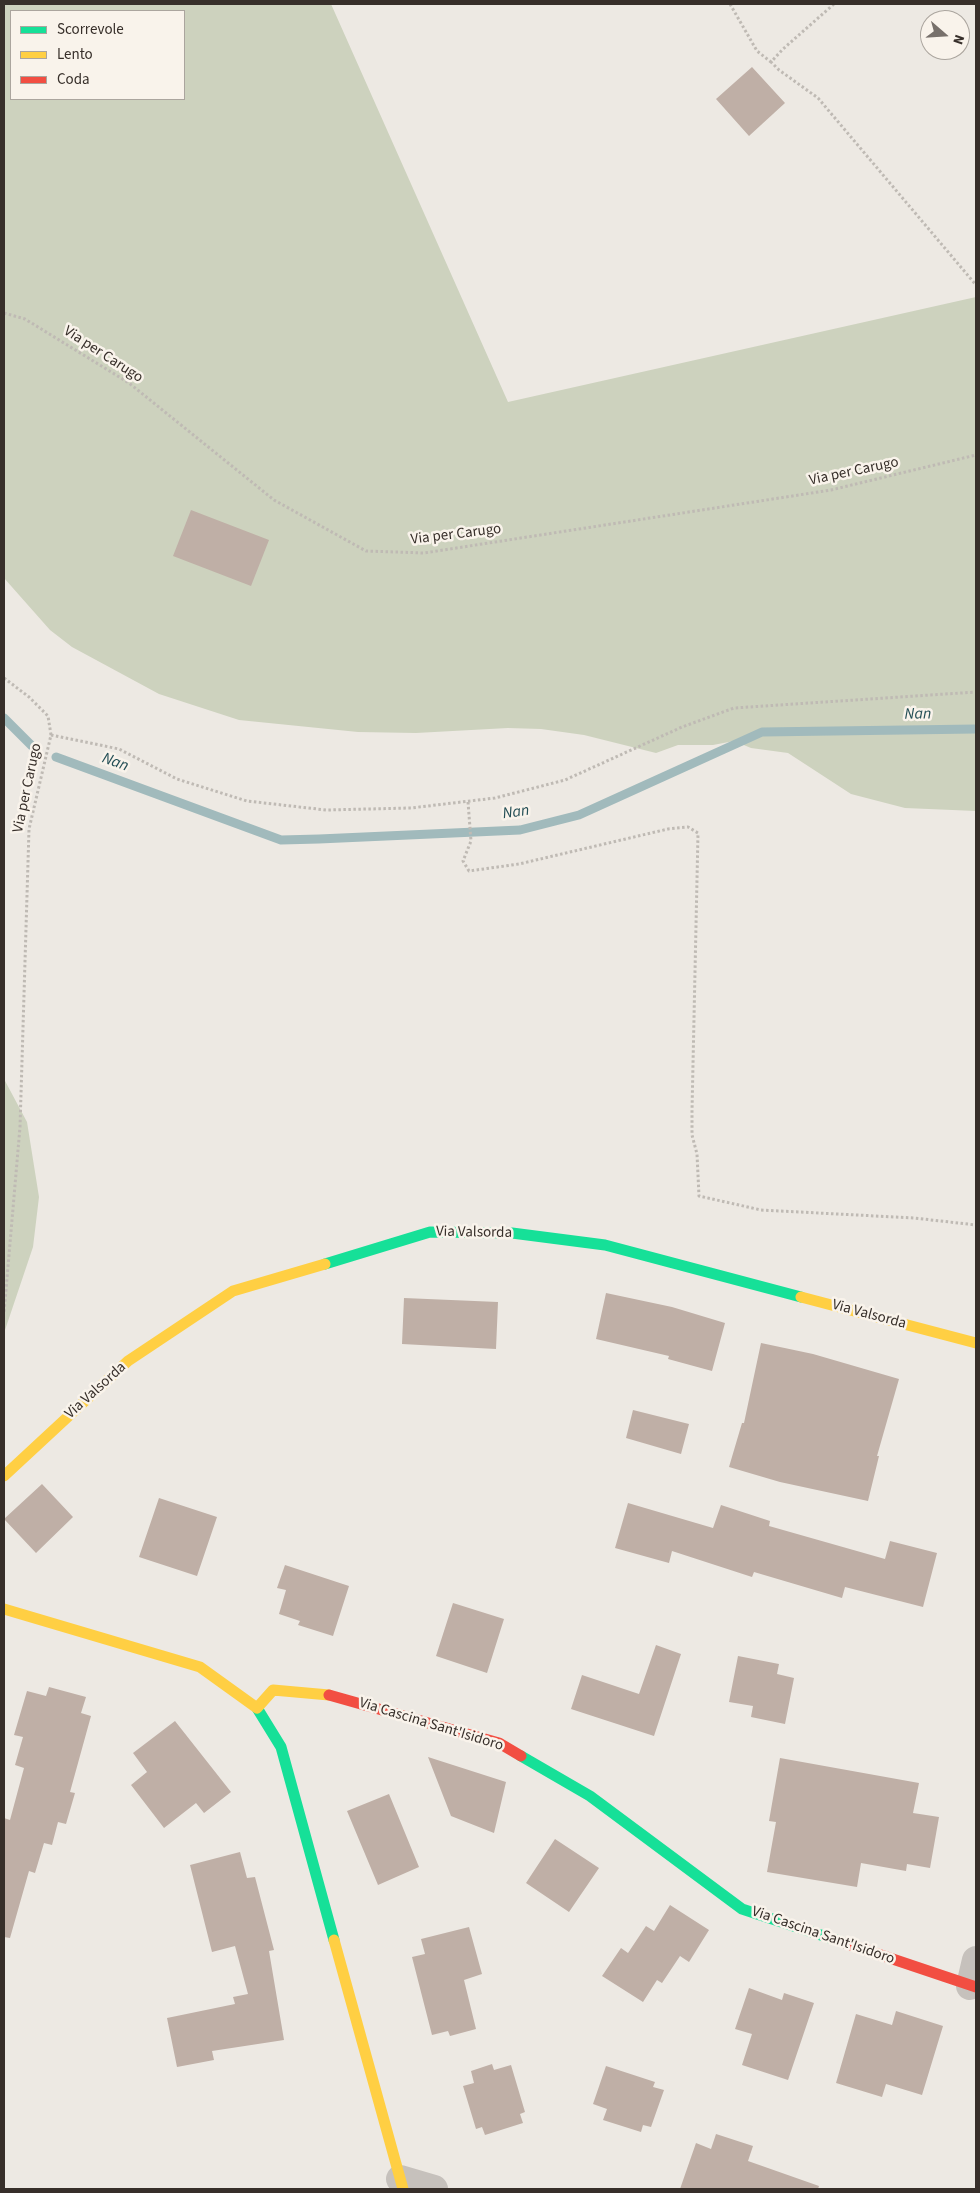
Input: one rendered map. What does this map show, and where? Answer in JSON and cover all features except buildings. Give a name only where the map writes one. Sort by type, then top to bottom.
[{"type":"street","name":"Via Valsorda","points":[[4,1476],[128,1361],[233,1291],[430,1232],[512,1233],[605,1244],[976,1343]]},
{"type":"street","points":[[4,1609],[200,1667],[257,1708],[281,1747],[402,2184],[434,2189]]},
{"type":"street","name":"Via Cascina Sant'Isidoro","points":[[257,1708],[273,1690],[328,1695],[499,1743],[590,1796],[742,1909],[974,1978]]},
{"type":"path","points":[[730,4],[757,51],[779,70],[818,98],[976,285]]},
{"type":"path","points":[[771,62],[834,4]]},
{"type":"path","name":"Via per Carugo","points":[[4,313],[25,319],[129,383],[274,500],[366,552],[424,553],[831,490],[976,455]]},
{"type":"path","name":"Via per Carugo","points":[[4,678],[30,696],[48,716],[51,735],[29,829],[20,1127],[4,1313]]},
{"type":"path","points":[[51,735],[119,749],[177,779],[247,801],[326,810],[411,808],[495,798],[565,780],[682,727],[734,708],[976,692]]},
{"type":"path","points":[[468,802],[472,841],[463,861],[469,872],[519,864],[668,829],[688,827],[698,833],[692,1134],[697,1154],[699,1196],[761,1210],[914,1218],[976,1225]]},
{"type":"green space","points":[[4,4],[331,4],[508,402],[976,297],[976,811],[905,808],[851,794],[788,753],[751,748],[734,741],[713,745],[678,745],[656,753],[584,735],[541,729],[508,728],[416,733],[358,732],[239,720],[159,694],[72,647],[50,630],[4,578]]},
{"type":"green space","points":[[4,1079],[27,1122],[39,1197],[33,1247],[4,1333]]},
{"type":"waterway","name":"Nan","points":[[4,718],[35,749]]},
{"type":"waterway","name":"Nan","points":[[56,757],[281,840],[319,839],[520,830],[579,815],[762,732],[976,729]]},
{"type":"traffic: fast","points":[[325,1264],[430,1232],[512,1233],[605,1245],[801,1297]]},
{"type":"traffic: fast","points":[[257,1708],[281,1747],[334,1940]]},
{"type":"traffic: fast","points":[[521,1756],[590,1796],[742,1909],[845,1943]]},
{"type":"traffic: slow","points":[[4,1476],[128,1361],[233,1291],[325,1264]]},
{"type":"traffic: slow","points":[[801,1297],[976,1343]]},
{"type":"traffic: slow","points":[[4,1609],[200,1667],[257,1708],[273,1690],[329,1695]]},
{"type":"traffic: slow","points":[[334,1940],[403,2189]]},
{"type":"traffic: jam","points":[[329,1695],[499,1743],[521,1756]]},
{"type":"traffic: jam","points":[[845,1943],[976,1987]]}]
